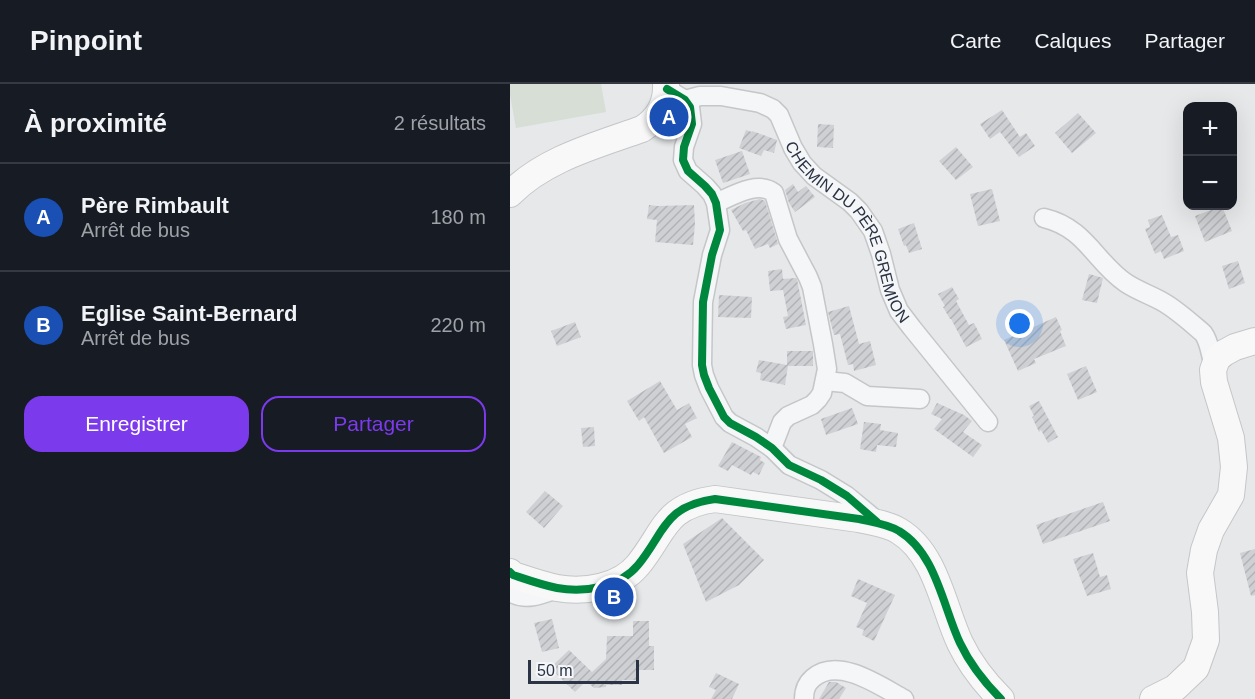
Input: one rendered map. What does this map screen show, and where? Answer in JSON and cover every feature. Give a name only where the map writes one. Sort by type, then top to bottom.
[{"type":"street","points":[[514,188],[546,167],[575,153],[642,129],[652,123],[673,91],[690,107],[692,119],[684,147],[684,166],[712,194],[716,203],[720,230],[712,255],[703,302],[702,365],[704,375],[724,417],[772,448],[789,465],[821,480],[847,496],[880,524]]},
{"type":"street","name":"CHEMIN DU PÈRE GREMION","points":[[673,91],[760,103],[773,109],[779,115],[802,163],[814,176],[850,202],[873,231],[890,290],[899,311],[988,422]]},
{"type":"street","points":[[716,203],[758,187],[769,189],[774,193],[788,239],[812,286],[825,352],[827,369],[825,381],[822,393],[812,405],[788,416],[782,422],[772,448]]},
{"type":"street","points":[[1044,218],[1073,232],[1086,242],[1114,274],[1126,283],[1163,302],[1203,333],[1208,339],[1214,365],[1214,382],[1231,438],[1234,467],[1231,495],[1211,530],[1204,550],[1200,573],[1206,640],[1196,668],[1174,688],[1153,699]]},
{"type":"street","points":[[1214,365],[1224,353],[1255,341]]},
{"type":"street","points":[[825,381],[845,383],[867,396],[920,399]]},
{"type":"street","points":[[510,572],[513,575],[559,588],[597,587],[614,582],[627,575],[638,565],[666,523],[678,512],[702,501],[715,499],[880,524],[898,530],[912,541],[927,559],[961,645],[986,684],[1001,699]]},
{"type":"street","points":[[510,592],[526,597],[540,596],[559,588]]},
{"type":"street","points":[[804,699],[805,687],[815,676],[822,672],[839,670],[858,675],[904,699]]},
{"type":"shaded area","points":[[510,84],[601,84],[606,112],[516,128]]},
{"type":"building","points":[[1002,110],[1020,137],[1026,133],[1035,146],[1019,157],[1000,132],[990,139],[980,124]]},
{"type":"building","points":[[1078,113],[1096,133],[1072,153],[1055,133]]},
{"type":"building","points":[[818,124],[834,125],[833,148],[817,147]]},
{"type":"building","points":[[746,130],[777,140],[774,153],[764,150],[761,156],[739,148]]},
{"type":"building","points":[[956,147],[973,167],[956,180],[939,161]]},
{"type":"building","points":[[742,151],[750,174],[723,183],[715,160]]},
{"type":"building","points":[[793,184],[798,192],[806,186],[815,197],[795,212],[785,190]]},
{"type":"building","points":[[992,189],[1000,221],[978,226],[970,194]]},
{"type":"building","points":[[760,199],[765,201],[778,244],[770,248],[768,244],[755,249],[746,230],[743,231],[731,210]]},
{"type":"building","points":[[649,205],[694,205],[693,245],[655,242],[657,220],[647,219]]},
{"type":"building","points":[[1211,210],[1224,210],[1232,231],[1205,242],[1195,216]]},
{"type":"building","points":[[1162,215],[1171,237],[1178,235],[1184,251],[1164,259],[1161,251],[1155,254],[1145,229],[1150,227],[1148,220]]},
{"type":"building","points":[[914,223],[922,249],[909,253],[898,229]]},
{"type":"building","points":[[1238,261],[1245,283],[1229,289],[1222,266]]},
{"type":"building","points":[[782,269],[783,279],[797,279],[806,325],[786,329],[783,317],[788,316],[783,290],[770,291],[768,271]]},
{"type":"building","points":[[1089,274],[1103,278],[1097,303],[1082,300]]},
{"type":"building","points":[[952,287],[959,299],[956,301],[969,325],[974,323],[982,339],[966,347],[938,294]]},
{"type":"building","points":[[719,295],[752,297],[751,318],[718,317]]},
{"type":"building","points":[[849,306],[859,344],[870,341],[876,365],[854,371],[853,364],[848,365],[840,334],[834,335],[828,312]]},
{"type":"building","points":[[1056,317],[1066,346],[1034,359],[1036,363],[1018,371],[1004,340]]},
{"type":"building","points":[[575,322],[581,337],[557,346],[551,331]]},
{"type":"building","points":[[787,351],[813,351],[813,366],[788,366],[785,385],[760,380],[761,373],[756,372],[759,360],[787,365]]},
{"type":"building","points":[[1086,366],[1097,392],[1078,400],[1067,374]]},
{"type":"building","points":[[660,381],[677,410],[689,403],[697,418],[685,424],[692,437],[664,453],[644,417],[639,421],[627,401]]},
{"type":"building","points":[[1039,401],[1058,437],[1048,443],[1041,430],[1039,432],[1029,406]]},
{"type":"building","points":[[937,403],[972,421],[963,432],[982,445],[973,457],[934,429],[942,419],[931,414]]},
{"type":"building","points":[[852,408],[858,424],[826,435],[821,419]]},
{"type":"building","points":[[864,422],[881,424],[880,430],[898,433],[896,447],[877,445],[876,452],[860,449]]},
{"type":"building","points":[[594,427],[595,446],[583,447],[581,428]]},
{"type":"building","points":[[732,442],[761,457],[760,460],[765,463],[759,475],[753,472],[751,475],[732,465],[728,471],[718,466]]},
{"type":"building","points":[[545,491],[563,506],[544,528],[526,512]]},
{"type":"building","points":[[1103,502],[1110,521],[1043,544],[1036,525]]},
{"type":"building","points":[[722,518],[764,560],[739,585],[706,602],[683,544]]},
{"type":"building","points":[[1255,549],[1255,595],[1251,596],[1240,553]]},
{"type":"building","points":[[1093,553],[1100,577],[1107,575],[1111,589],[1087,596],[1073,559]]},
{"type":"building","points":[[858,579],[895,595],[874,641],[862,635],[864,630],[856,627],[867,603],[851,596]]},
{"type":"building","points":[[552,619],[559,648],[542,652],[534,623]]},
{"type":"building","points":[[633,621],[649,621],[649,646],[654,646],[654,670],[639,670],[639,680],[622,680],[622,685],[594,688],[586,681],[575,692],[550,668],[569,650],[592,672],[606,659],[607,636],[633,636]]},
{"type":"building","points":[[716,673],[739,684],[732,699],[711,699],[716,690],[709,687]]},
{"type":"building","points":[[829,682],[836,682],[846,688],[839,699],[819,699]]},
{"type":"cycle path","points":[[667,89],[685,100],[690,107],[692,124],[684,147],[683,160],[688,171],[712,194],[716,203],[720,230],[712,255],[703,302],[702,365],[709,388],[724,417],[730,423],[772,448],[789,465],[821,480],[847,496],[877,522]]},
{"type":"cycle path","points":[[510,572],[513,575],[557,588],[579,590],[601,587],[622,579],[630,573],[675,514],[698,502],[715,499],[880,524],[899,531],[922,553],[937,582],[964,651],[978,673],[1001,699]]},
{"type":"place","name":"Père Rimbault","points":[[669,117]]},
{"type":"place","name":"Eglise Saint-Bernard","points":[[614,597]]}]
